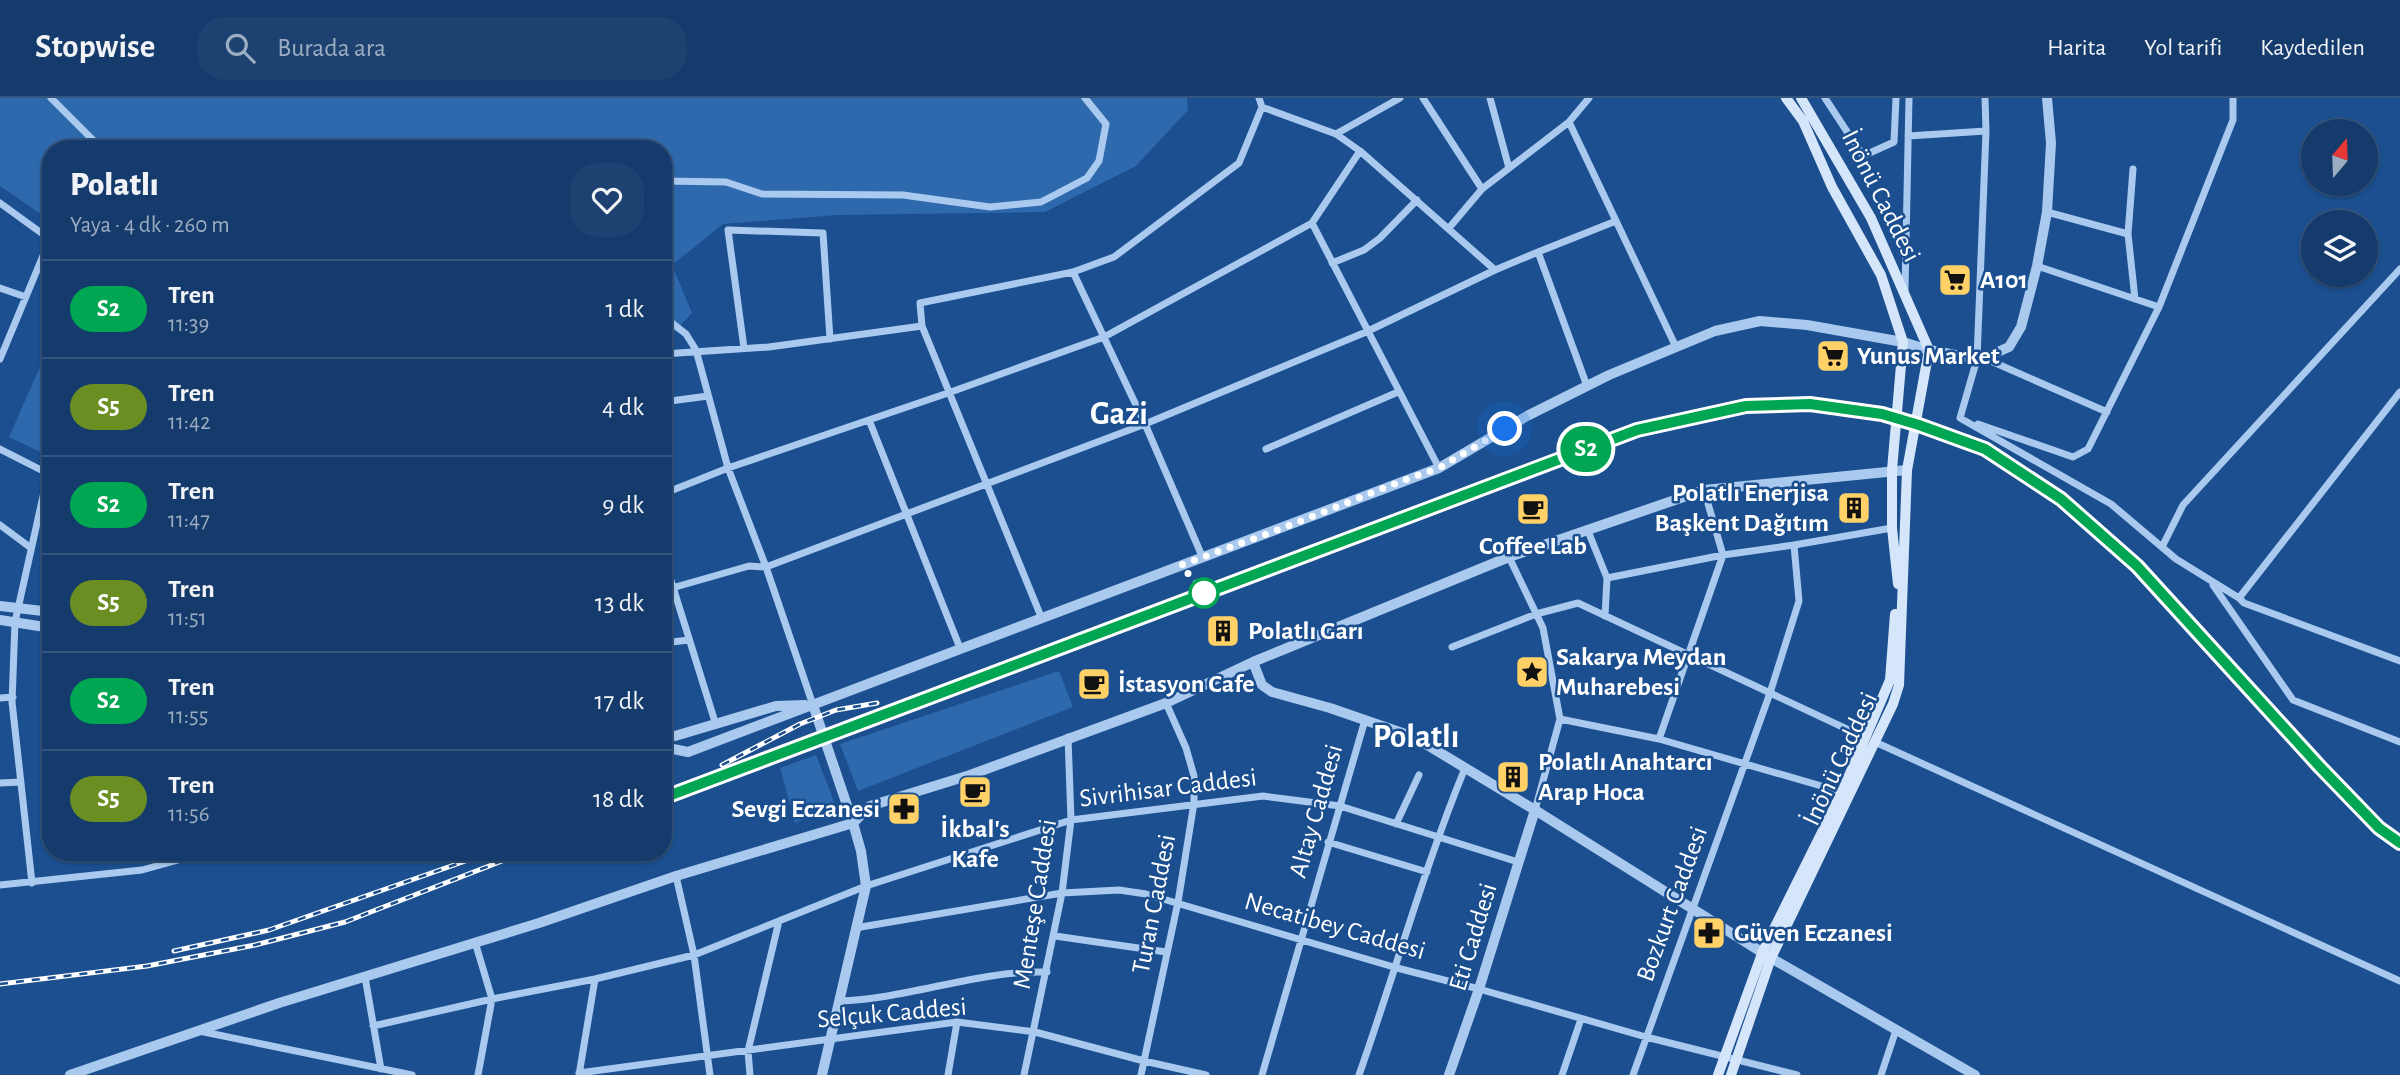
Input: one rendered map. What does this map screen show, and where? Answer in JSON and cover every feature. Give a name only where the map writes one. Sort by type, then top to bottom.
[{"type":"main road","name":"İnönü Caddesi","points":[[1731,1075],[1767,954],[1870,740],[1890,680],[1898,582],[1892,528],[1892,470],[1903,342],[1881,275],[1832,187],[1803,121],[1786,98]]},
{"type":"main road","name":"İnönü Caddesi","points":[[1718,1075],[1767,954],[1842,792],[1893,704],[1899,685],[1907,470],[1929,350],[1871,218],[1801,98]]},
{"type":"street","points":[[51,98],[93,140]]},
{"type":"street","points":[[672,181],[726,182],[762,194],[903,195],[990,207],[1041,202],[1087,178],[1099,161],[1106,124],[1086,98]]},
{"type":"street","points":[[1042,619],[922,327],[920,303],[1073,272],[1114,257],[1238,163],[1262,107],[1259,98]]},
{"type":"street","points":[[1336,134],[1400,98]]},
{"type":"street","points":[[1423,98],[1482,189]]},
{"type":"street","points":[[1490,98],[1509,168]]},
{"type":"street","points":[[1449,228],[1482,189],[1569,122],[1589,98]]},
{"type":"street","points":[[1825,98],[1863,156],[1895,142],[1896,98]]},
{"type":"street","points":[[1905,296],[1909,98]]},
{"type":"street","points":[[1960,418],[1980,359],[1985,98]]},
{"type":"street","points":[[1980,359],[2009,347],[2021,327],[2037,266],[2047,212],[2051,143],[2047,98]]},
{"type":"street","points":[[1960,418],[2073,457],[2088,449],[2159,307],[2233,121],[2233,98]]},
{"type":"street","points":[[1262,107],[1336,134],[1360,151],[1495,270]]},
{"type":"street","points":[[1569,122],[1675,347]]},
{"type":"street","points":[[1908,136],[1986,131]]},
{"type":"street","points":[[672,491],[727,468],[1104,337],[1312,223],[1360,151]]},
{"type":"street","points":[[2133,169],[2128,234],[2135,299]]},
{"type":"street","points":[[1332,263],[1364,250],[1417,200]]},
{"type":"street","points":[[0,203],[42,234]]},
{"type":"street","points":[[2047,212],[2128,234]]},
{"type":"street","points":[[716,725],[672,588],[749,566],[766,567],[1145,424],[1366,332],[1495,270],[1616,221]]},
{"type":"street","points":[[1312,223],[1366,332],[1439,468]]},
{"type":"street","points":[[744,348],[728,230],[823,233],[830,339]]},
{"type":"street","points":[[1538,253],[1587,386]]},
{"type":"street","points":[[0,359],[42,259]]},
{"type":"street","points":[[2037,266],[2159,307]]},
{"type":"street","points":[[2162,547],[2183,505],[2400,269]]},
{"type":"street","points":[[1073,272],[1145,424],[1202,556]]},
{"type":"street","points":[[0,288],[26,297]]},
{"type":"street","points":[[672,749],[688,752],[1439,468],[1527,416],[1587,386],[1715,331],[1760,321],[1807,325],[1903,342],[1929,350],[1980,359],[2107,412]]},
{"type":"street","points":[[672,323],[685,334],[696,351],[727,468],[766,567],[861,851],[866,886],[822,1075]]},
{"type":"street","points":[[672,353],[830,339],[922,327]]},
{"type":"street","points":[[2239,598],[2400,392]]},
{"type":"street","points":[[1266,449],[1398,393]]},
{"type":"street","points":[[672,401],[708,396]]},
{"type":"street","points":[[1960,418],[2111,504],[2162,547],[2244,603],[2400,661]]},
{"type":"street","points":[[869,420],[960,648]]},
{"type":"street","points":[[0,449],[42,471]]},
{"type":"street","points":[[80,1074],[279,1003],[853,823],[870,806],[970,775],[1166,703],[1253,662],[1509,557],[1704,490],[1907,470]]},
{"type":"street","points":[[1659,739],[1723,555],[1704,490]]},
{"type":"street","points":[[32,883],[13,697],[16,609],[42,506]]},
{"type":"street","points":[[0,525],[31,548]]},
{"type":"street","points":[[1607,578],[1723,555],[1892,528]]},
{"type":"street","points":[[1588,531],[1607,578],[1605,616]]},
{"type":"street","name":"Bozkurt Caddesi","points":[[1633,1075],[1770,693],[1799,601],[1794,545]]},
{"type":"street","points":[[1509,557],[1543,628],[1560,719],[1535,810]]},
{"type":"street","points":[[2211,582],[2293,699],[2400,742]]},
{"type":"street","points":[[1452,647],[1536,614],[1578,603],[1870,740],[2400,981]]},
{"type":"street","points":[[0,606],[42,611]]},
{"type":"street","points":[[0,620],[42,626]]},
{"type":"street","points":[[672,642],[689,640]]},
{"type":"street","points":[[1253,662],[1262,685],[1272,692],[1414,737],[1767,954],[1975,1075]]},
{"type":"street","points":[[0,698],[13,697]]},
{"type":"street","name":"Turan Caddesi","points":[[1141,1075],[1178,902],[1194,803],[1194,776],[1166,703]]},
{"type":"street","points":[[672,735],[716,725],[776,706],[813,705]]},
{"type":"street","points":[[1560,719],[1659,739],[1842,792]]},
{"type":"street","name":"Altay Caddesi","points":[[1262,1075],[1365,720]]},
{"type":"street","name":"Menteşe Caddesi","points":[[1024,1075],[1062,893],[1071,820],[1068,737]]},
{"type":"street","points":[[1359,1075],[1397,968],[1438,836],[1465,768]]},
{"type":"street","points":[[1396,824],[1419,775]]},
{"type":"street","points":[[0,783],[21,782]]},
{"type":"street","name":"Sivrihisar Caddesi","points":[[373,1026],[694,955],[866,886],[1071,820],[1263,796],[1340,806],[1518,862]]},
{"type":"street","name":"Eti Caddesi","points":[[1449,1075],[1535,810]]},
{"type":"street","points":[[1328,842],[1427,872]]},
{"type":"street","points":[[0,885],[142,870],[174,861]]},
{"type":"street","points":[[676,877],[694,955],[710,1075]]},
{"type":"street","name":"Necatibey Caddesi","points":[[855,928],[1062,893],[1119,890],[1178,902],[1397,968],[1646,1037],[1797,1075]]},
{"type":"street","points":[[750,1075],[748,1051],[779,921]]},
{"type":"street","points":[[1055,936],[1166,952]]},
{"type":"street","points":[[475,942],[492,999],[478,1075]]},
{"type":"street","points":[[839,1001],[863,1001],[1032,972],[1047,972]]},
{"type":"street","points":[[365,977],[382,1069]]},
{"type":"street","points":[[579,1074],[595,979]]},
{"type":"street","points":[[1562,1075],[1581,1018]]},
{"type":"street","points":[[948,1075],[957,1022]]},
{"type":"street","name":"Selçuk Caddesi","points":[[579,1074],[957,1022],[1035,1032],[1206,1075]]},
{"type":"street","points":[[1881,1075],[1896,1030]]},
{"type":"street","points":[[198,1031],[412,1075]]},
{"type":"shaded area","points":[[0,98],[1187,98],[1188,110],[1136,166],[1045,212],[837,215],[723,224],[672,265],[672,140],[42,140],[42,215],[0,186]]},
{"type":"shaded area","points":[[672,265],[692,313],[672,333]]},
{"type":"shaded area","points":[[42,362],[42,453],[9,437]]},
{"type":"shaded area","points":[[1059,671],[1073,707],[858,791],[840,744]]},
{"type":"shaded area","points":[[816,755],[835,804],[795,823],[780,768]]},
{"type":"railway","points":[[672,795],[1637,430],[1746,406],[1810,404],[1882,414],[1985,449],[2061,499],[2137,566],[2320,767],[2380,828],[2400,843]]},
{"type":"railway","points":[[722,765],[800,724],[836,710],[877,703]]},
{"type":"railway","points":[[174,951],[269,930],[465,861]]},
{"type":"railway","points":[[0,984],[147,966],[255,945],[345,922],[502,861]]},
{"type":"train","name":"S2","points":[[672,795],[1637,430],[1746,406],[1810,404],[1882,414],[1985,449],[2061,499],[2137,566],[2320,767],[2379,828],[2400,843]]},
{"type":"place","name":"A101","points":[[1955,280]]},
{"type":"place","name":"Yunus Market","points":[[1833,356]]},
{"type":"place","name":"Polatlı Enerjisa Başkent Dağıtım","points":[[1854,508]]},
{"type":"place","name":"Coffee Lab","points":[[1533,509]]},
{"type":"place","name":"Polatlı Garı","points":[[1223,631]]},
{"type":"place","name":"Sakarya Meydan Muharebesi","points":[[1532,672]]},
{"type":"place","name":"İstasyon Cafe","points":[[1094,684]]},
{"type":"place","name":"Polatlı Anahtarcı Arap Hoca","points":[[1513,777]]},
{"type":"place","name":"İkbal's Kafe","points":[[975,792]]},
{"type":"place","name":"Sevgi Eczanesi","points":[[904,809]]},
{"type":"place","name":"Güven Eczanesi","points":[[1709,933]]},
{"type":"district","name":"Gazi","points":[[1119,414]]},
{"type":"district","name":"Polatlı","points":[[1416,737]]},
{"type":"route","points":[[1204,593],[1181,565],[1439,468],[1505,429]]}]
